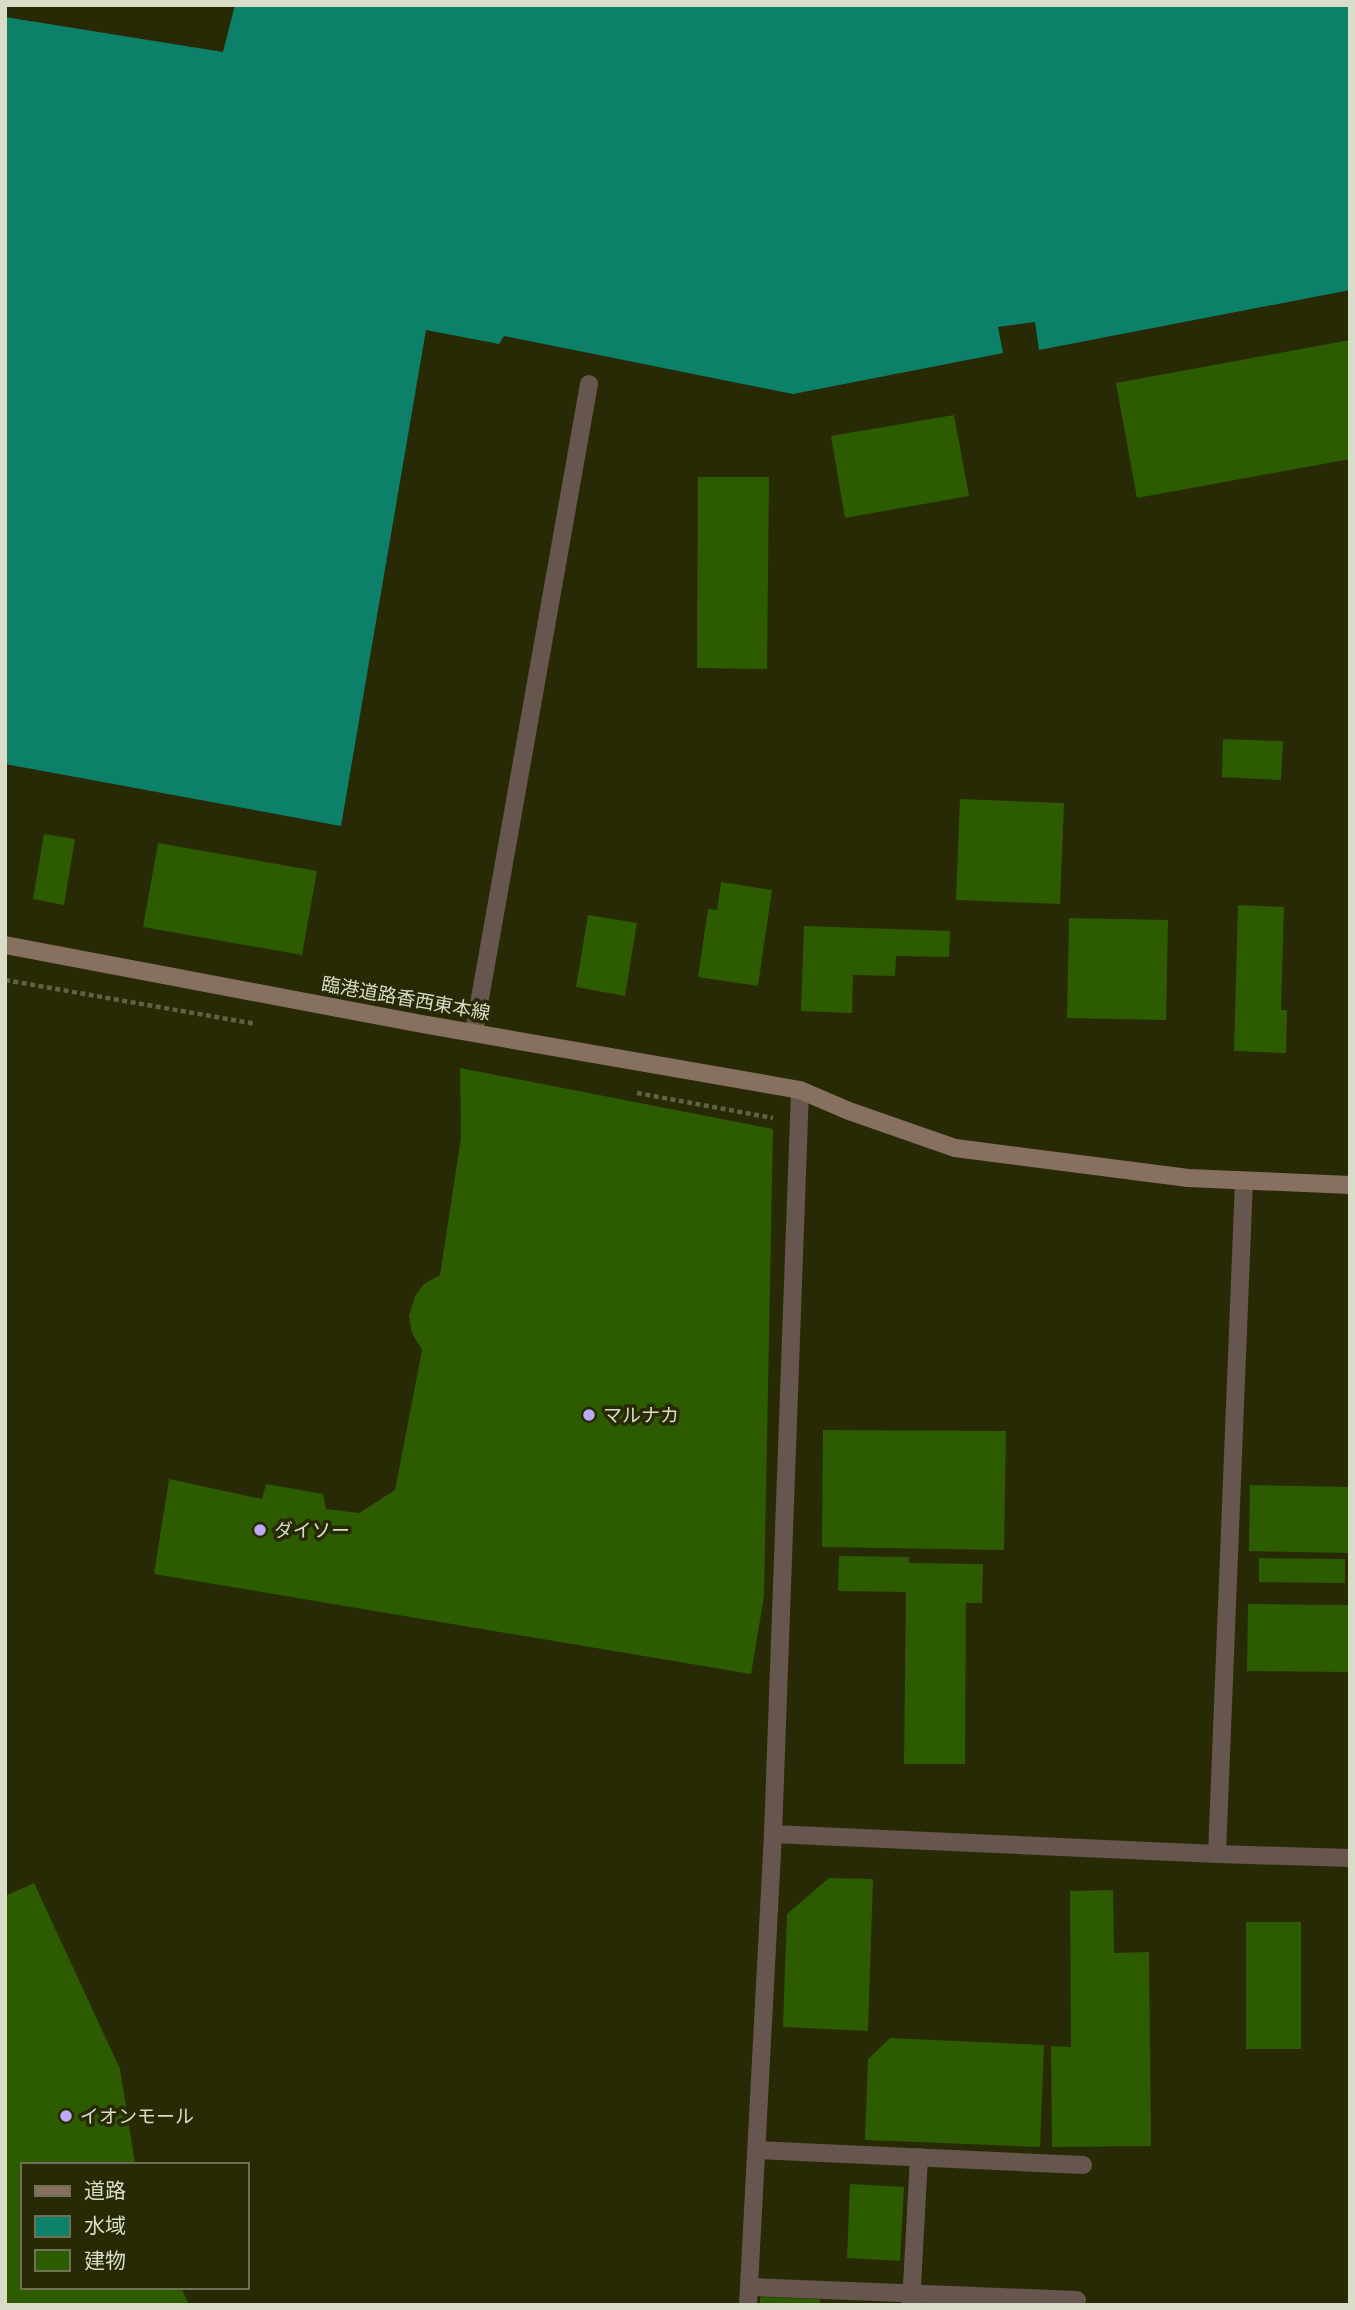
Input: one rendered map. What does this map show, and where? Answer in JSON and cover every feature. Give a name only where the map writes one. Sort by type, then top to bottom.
[{"type":"street","points":[[474,1032],[589,384]]},
{"type":"street","name":"臨港道路香西東本線","points":[[5,945],[422,1024],[800,1090],[849,1111],[956,1149],[1188,1178],[1350,1185]]},
{"type":"street","points":[[800,1090],[773,1834],[749,2296],[1077,2301]]},
{"type":"street","points":[[1216,1854],[1244,1181]]},
{"type":"street","points":[[773,1834],[1350,1858]]},
{"type":"street","points":[[757,2150],[1083,2165]]},
{"type":"street","points":[[911,2300],[919,2157]]},
{"type":"water","points":[[235,5],[1350,5],[1350,290],[1039,350],[1035,322],[998,327],[1003,353],[793,394],[504,336],[499,344],[426,330],[341,826],[5,764],[5,17],[223,52]]},
{"type":"building","points":[[1350,340],[1350,459],[1137,498],[1116,383]]},
{"type":"building","points":[[954,415],[969,496],[845,518],[831,436]]},
{"type":"building","points":[[698,477],[769,477],[767,669],[697,668]]},
{"type":"building","points":[[1223,739],[1283,741],[1281,780],[1222,777]]},
{"type":"building","points":[[960,799],[1064,803],[1060,904],[956,900]]},
{"type":"building","points":[[44,834],[75,839],[64,905],[33,899]]},
{"type":"building","points":[[158,843],[317,871],[302,955],[143,927]]},
{"type":"building","points":[[721,882],[772,890],[758,986],[698,977],[708,909],[717,910]]},
{"type":"building","points":[[1238,905],[1284,907],[1281,1010],[1287,1010],[1286,1053],[1234,1051]]},
{"type":"building","points":[[588,915],[637,923],[625,996],[576,987]]},
{"type":"building","points":[[1069,918],[1168,920],[1166,1020],[1067,1018]]},
{"type":"building","points":[[804,926],[950,931],[949,957],[896,956],[895,976],[853,975],[852,1013],[801,1011]]},
{"type":"building","name":"マルナカ","points":[[460,1068],[773,1129],[764,1596],[751,1674],[154,1574],[169,1479],[262,1499],[266,1484],[323,1494],[326,1509],[359,1513],[395,1490],[422,1350],[412,1333],[409,1316],[415,1296],[424,1284],[440,1275],[461,1138]]},
{"type":"building","points":[[823,1430],[1006,1431],[1004,1550],[822,1547]]},
{"type":"building","points":[[1250,1485],[1350,1487],[1350,1553],[1249,1551]]},
{"type":"building","points":[[839,1556],[909,1557],[909,1563],[983,1564],[982,1603],[966,1603],[965,1764],[904,1764],[906,1592],[838,1591]]},
{"type":"building","points":[[1259,1558],[1345,1559],[1345,1583],[1259,1582]]},
{"type":"building","points":[[1248,1604],[1350,1605],[1350,1672],[1247,1671]]},
{"type":"building","points":[[829,1878],[873,1879],[868,2031],[783,2027],[787,1914]]},
{"type":"building","name":"イオンモール","points":[[34,1883],[120,2069],[135,2163],[21,2163],[21,2289],[182,2289],[189,2305],[5,2305],[5,1896]]},
{"type":"building","points":[[1113,1890],[1114,1953],[1149,1952],[1151,2146],[1052,2147],[1051,2046],[1071,2047],[1070,1891]]},
{"type":"building","points":[[1246,1922],[1301,1922],[1301,2049],[1246,2049]]},
{"type":"building","points":[[890,2038],[1044,2045],[1040,2147],[865,2140],[868,2059]]},
{"type":"building","points":[[850,2184],[904,2187],[900,2261],[847,2258]]},
{"type":"building","points":[[760,2297],[820,2299],[820,2305],[760,2305]]},
{"type":"place","name":"マルナカ","points":[[589,1415]]},
{"type":"place","name":"ダイソー","points":[[260,1530]]},
{"type":"place","name":"イオンモール","points":[[66,2116]]}]
